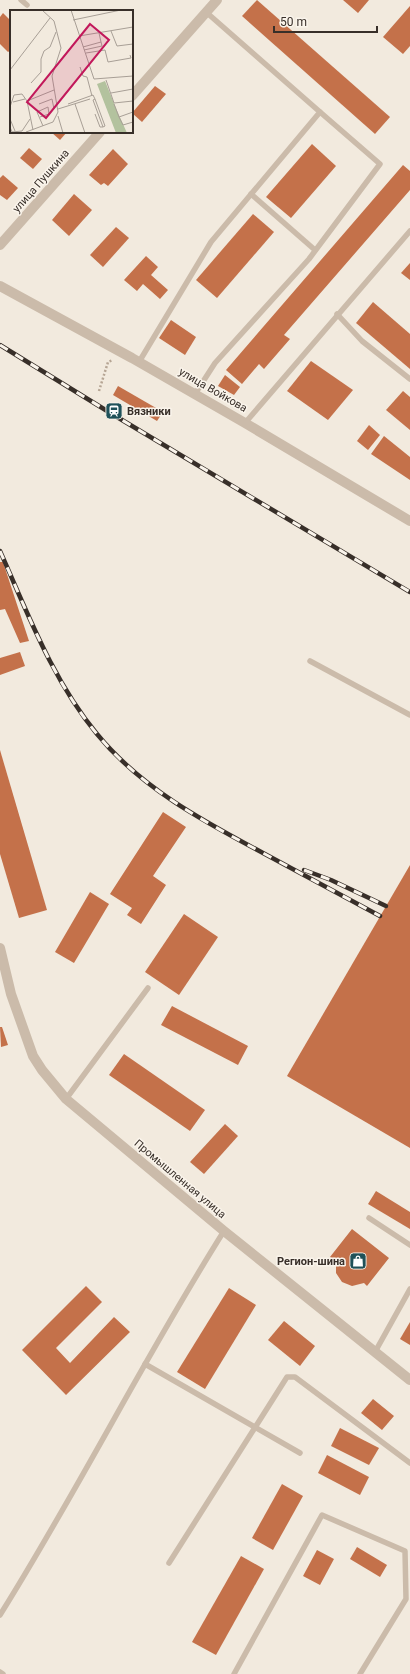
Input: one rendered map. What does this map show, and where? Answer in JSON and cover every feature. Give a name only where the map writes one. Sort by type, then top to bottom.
[{"type":"street","points":[[133,95],[217,0]]},
{"type":"street","name":"улица Пушкина","points":[[0,245],[99,133]]},
{"type":"street","name":"улица Войкова","points":[[0,286],[127,355],[410,521]]},
{"type":"street","name":"Промышленная улица","points":[[0,948],[11,994],[33,1056],[42,1070],[66,1099],[224,1231],[410,1380]]},
{"type":"lane","points":[[21,0],[27,5]]},
{"type":"lane","points":[[195,394],[215,363],[315,250],[380,164],[206,12]]},
{"type":"lane","points":[[139,362],[211,242],[320,112]]},
{"type":"lane","points":[[251,194],[315,250]]},
{"type":"lane","points":[[245,423],[337,314],[410,231]]},
{"type":"lane","points":[[337,314],[362,341],[410,379]]},
{"type":"lane","points":[[310,661],[410,715]]},
{"type":"lane","points":[[66,1099],[148,988]]},
{"type":"lane","points":[[368,1218],[410,1245]]},
{"type":"lane","points":[[0,1615],[34,1561],[186,1292],[224,1231]]},
{"type":"lane","points":[[375,1352],[410,1289]]},
{"type":"lane","points":[[145,1364],[300,1453]]},
{"type":"lane","points":[[169,1563],[287,1377],[295,1377],[410,1463]]},
{"type":"lane","points":[[234,1674],[322,1515],[405,1551],[406,1599],[360,1674]]},
{"type":"path","points":[[99,391],[108,362],[127,355]]},
{"type":"building","points":[[257,0],[390,117],[375,134],[242,16]]},
{"type":"building","points":[[343,0],[369,0],[358,13]]},
{"type":"building","points":[[410,6],[410,46],[403,54],[383,37]]},
{"type":"building","points":[[3,13],[10,20],[10,51],[8,52],[0,44],[0,17]]},
{"type":"building","points":[[155,86],[166,94],[142,122],[133,114],[133,112]]},
{"type":"building","points":[[52,133],[66,133],[60,140]]},
{"type":"building","points":[[312,144],[336,166],[291,218],[266,197]]},
{"type":"building","points":[[29,148],[42,159],[33,169],[20,158]]},
{"type":"building","points":[[113,149],[128,164],[108,186],[104,183],[101,185],[89,175]]},
{"type":"building","points":[[403,165],[410,171],[410,190],[284,335],[290,339],[264,369],[259,364],[242,384],[226,370]]},
{"type":"building","points":[[3,175],[18,188],[7,200],[0,195],[0,178]]},
{"type":"building","points":[[74,194],[92,210],[69,236],[52,220]]},
{"type":"building","points":[[253,214],[274,232],[217,298],[196,280]]},
{"type":"building","points":[[116,227],[129,238],[103,267],[90,255]]},
{"type":"building","points":[[146,256],[158,267],[151,275],[168,290],[160,299],[143,284],[137,291],[124,280]]},
{"type":"building","points":[[410,263],[410,280],[401,273]]},
{"type":"building","points":[[373,302],[410,334],[410,369],[356,323]]},
{"type":"building","points":[[171,320],[196,337],[185,355],[159,338]]},
{"type":"building","points":[[311,361],[353,390],[328,420],[287,391]]},
{"type":"building","points":[[225,375],[240,387],[234,395],[218,386]]},
{"type":"building","points":[[118,386],[163,412],[157,421],[113,395]]},
{"type":"building","points":[[403,391],[410,397],[410,430],[386,410]]},
{"type":"building","points":[[369,425],[380,435],[368,450],[357,441]]},
{"type":"building","points":[[384,436],[410,457],[410,480],[371,454]]},
{"type":"building","points":[[0,562],[3,562],[29,641],[20,643],[5,609],[0,610]]},
{"type":"building","points":[[20,652],[25,666],[0,675],[0,658]]},
{"type":"building","points":[[0,750],[47,910],[19,918],[0,854]]},
{"type":"building","points":[[163,812],[186,827],[153,876],[166,885],[141,924],[127,915],[132,908],[110,894]]},
{"type":"building","points":[[410,865],[410,1148],[287,1076]]},
{"type":"building","points":[[90,892],[109,904],[74,963],[55,952]]},
{"type":"building","points":[[184,914],[218,937],[179,995],[145,972]]},
{"type":"building","points":[[172,1006],[248,1046],[238,1065],[161,1025]]},
{"type":"building","points":[[0,1027],[2,1027],[8,1045],[1,1047]]},
{"type":"building","points":[[124,1054],[205,1110],[190,1131],[109,1075]]},
{"type":"building","points":[[225,1124],[238,1136],[204,1174],[190,1162]]},
{"type":"building","points":[[376,1191],[410,1212],[410,1229],[368,1204]]},
{"type":"building","points":[[352,1229],[389,1258],[367,1286],[364,1283],[352,1286],[342,1282],[336,1273],[336,1261],[330,1257]]},
{"type":"building","points":[[86,1286],[102,1302],[56,1348],[70,1363],[114,1317],[130,1332],[66,1395],[22,1350]]},
{"type":"building","points":[[229,1288],[256,1305],[205,1389],[177,1372]]},
{"type":"building","points":[[284,1321],[315,1346],[300,1366],[268,1340]]},
{"type":"building","points":[[410,1322],[410,1345],[400,1339]]},
{"type":"building","points":[[373,1399],[394,1416],[382,1430],[361,1413]]},
{"type":"building","points":[[340,1428],[379,1448],[369,1465],[331,1446]]},
{"type":"building","points":[[327,1455],[369,1477],[360,1495],[318,1473]]},
{"type":"building","points":[[282,1484],[303,1496],[273,1550],[252,1538]]},
{"type":"building","points":[[357,1547],[387,1565],[380,1577],[350,1559]]},
{"type":"building","points":[[317,1550],[334,1559],[320,1585],[303,1576]]},
{"type":"building","points":[[241,1556],[264,1569],[216,1655],[192,1642]]},
{"type":"railway","points":[[0,345],[112,414],[410,592]]},
{"type":"railway","points":[[0,551],[31,623],[54,669],[81,714],[114,753],[153,787],[196,816],[380,916]]},
{"type":"railway","points":[[304,870],[331,880],[386,906]]},
{"type":"place","name":"Вязники","points":[[114,411]]},
{"type":"place","name":"Регион-шина","points":[[358,1261]]}]
